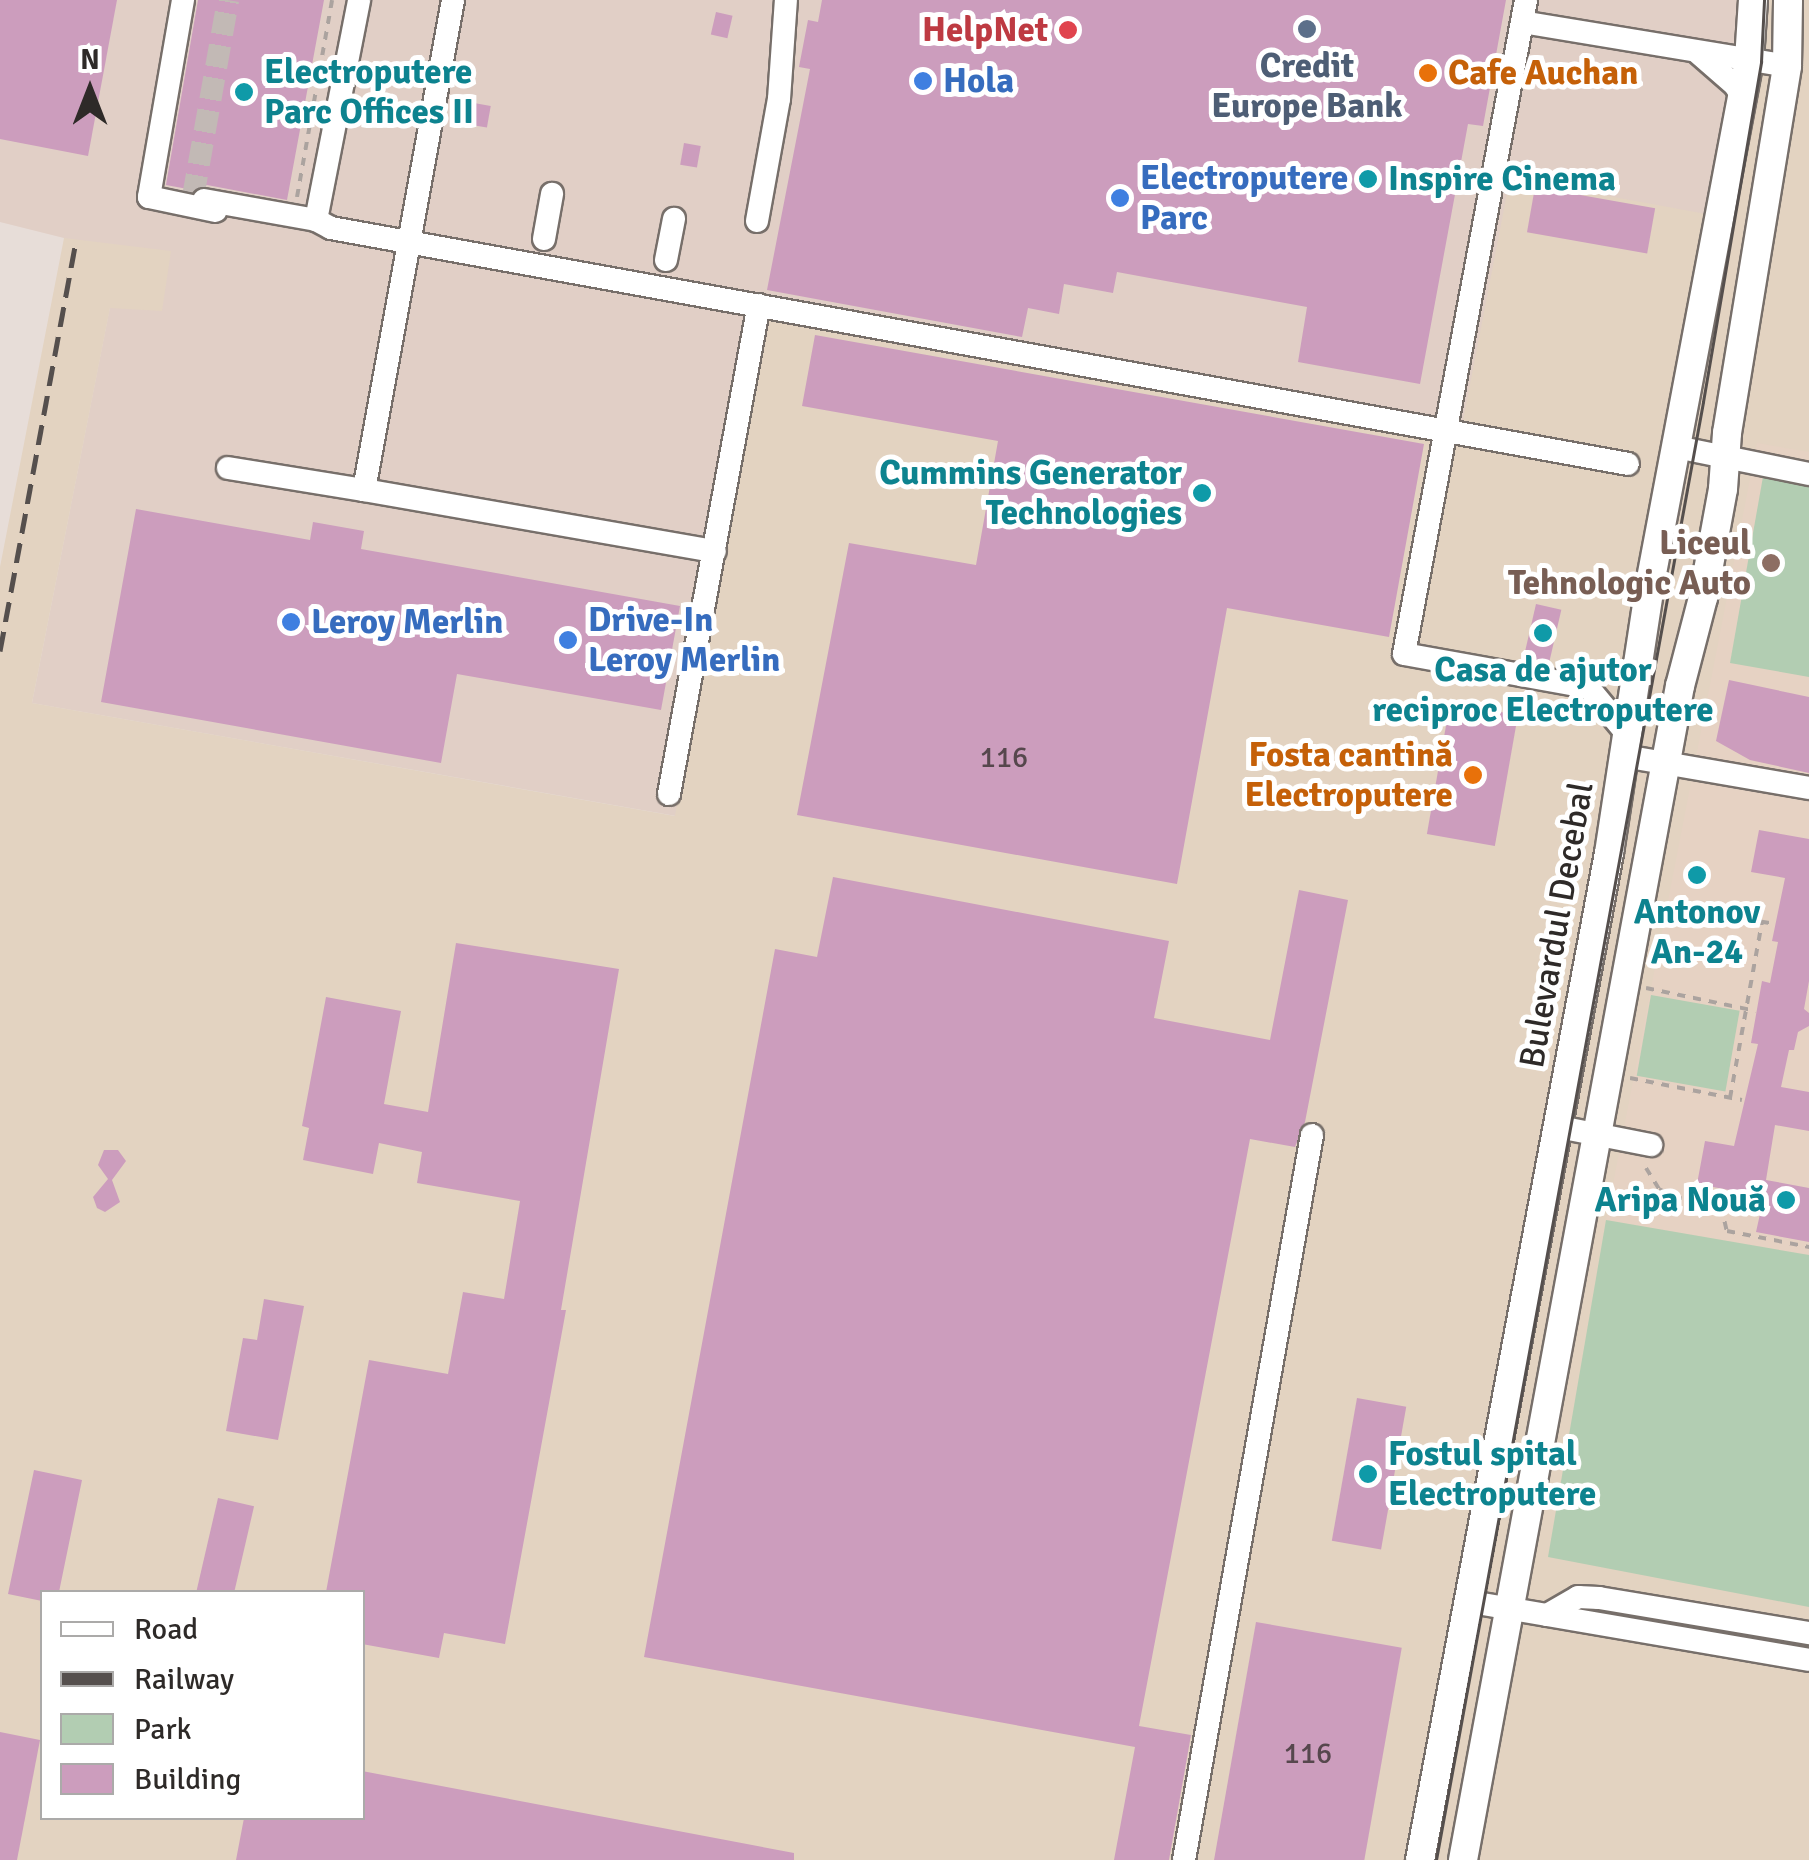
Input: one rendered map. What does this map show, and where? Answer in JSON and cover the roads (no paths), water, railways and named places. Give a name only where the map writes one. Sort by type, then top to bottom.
[{"type":"main road","name":"Bulevardul Decebal","points":[[1420,1860],[1559,1127],[1676,447],[1742,96],[1752,0]]},
{"type":"main road","points":[[1463,1860],[1665,763],[1703,598],[1787,66],[1788,0]]},
{"type":"street","points":[[183,0],[149,198],[298,227],[311,226],[318,210],[359,0]]},
{"type":"street","points":[[364,490],[453,0]]},
{"type":"street","points":[[757,222],[779,99],[786,0]]},
{"type":"street","points":[[1787,66],[1695,50],[1524,11],[1404,654],[1588,687],[1625,745],[1665,763],[1809,788]]},
{"type":"street","points":[[1695,50],[1742,96]]},
{"type":"street","points":[[544,239],[552,194]]},
{"type":"street","points":[[204,200],[318,210],[332,228],[1628,464]]},
{"type":"street","points":[[666,260],[674,219]]},
{"type":"street","points":[[668,794],[758,306]]},
{"type":"street","points":[[1676,447],[1809,474]]},
{"type":"street","points":[[228,468],[715,551]]},
{"type":"street","points":[[1559,1127],[1596,1134],[1649,1156]]},
{"type":"street","points":[[1184,1860],[1312,1135]]},
{"type":"street","points":[[1547,1616],[1578,1597],[1599,1598],[1809,1633]]},
{"type":"street","points":[[1471,1602],[1809,1660]]},
{"type":"tunnel","points":[[204,200],[193,197],[228,0]]},
{"type":"tram line","points":[[1436,1860],[1703,402],[1761,62],[1764,0]]},
{"type":"railway","points":[[0,651],[75,246]]},
{"type":"place","name":"Credit Europe Bank","points":[[1307,29]]},
{"type":"place","name":"HelpNet","points":[[1068,30]]},
{"type":"place","name":"Cafe Auchan","points":[[1428,73]]},
{"type":"place","name":"Hola","points":[[923,81]]},
{"type":"place","name":"Electroputere Parc Offices II","points":[[244,92]]},
{"type":"place","name":"Inspire Cinema","points":[[1368,179]]},
{"type":"place","name":"Electroputere Parc","points":[[1120,198]]},
{"type":"place","name":"Cummins Generator Technologies","points":[[1202,493]]},
{"type":"place","name":"Liceul Tehnologic Auto","points":[[1771,563]]},
{"type":"place","name":"Leroy Merlin","points":[[291,622]]},
{"type":"place","name":"Casa de ajutor reciproc Electroputere","points":[[1543,633]]},
{"type":"place","name":"Drive-In Leroy Merlin","points":[[568,640]]},
{"type":"place","name":"Fosta cantină Electroputere","points":[[1473,775]]},
{"type":"place","name":"Antonov An-24","points":[[1697,875]]},
{"type":"place","name":"Aripa Nouă","points":[[1786,1200]]},
{"type":"place","name":"Fostul spital Electroputere","points":[[1368,1474]]}]
